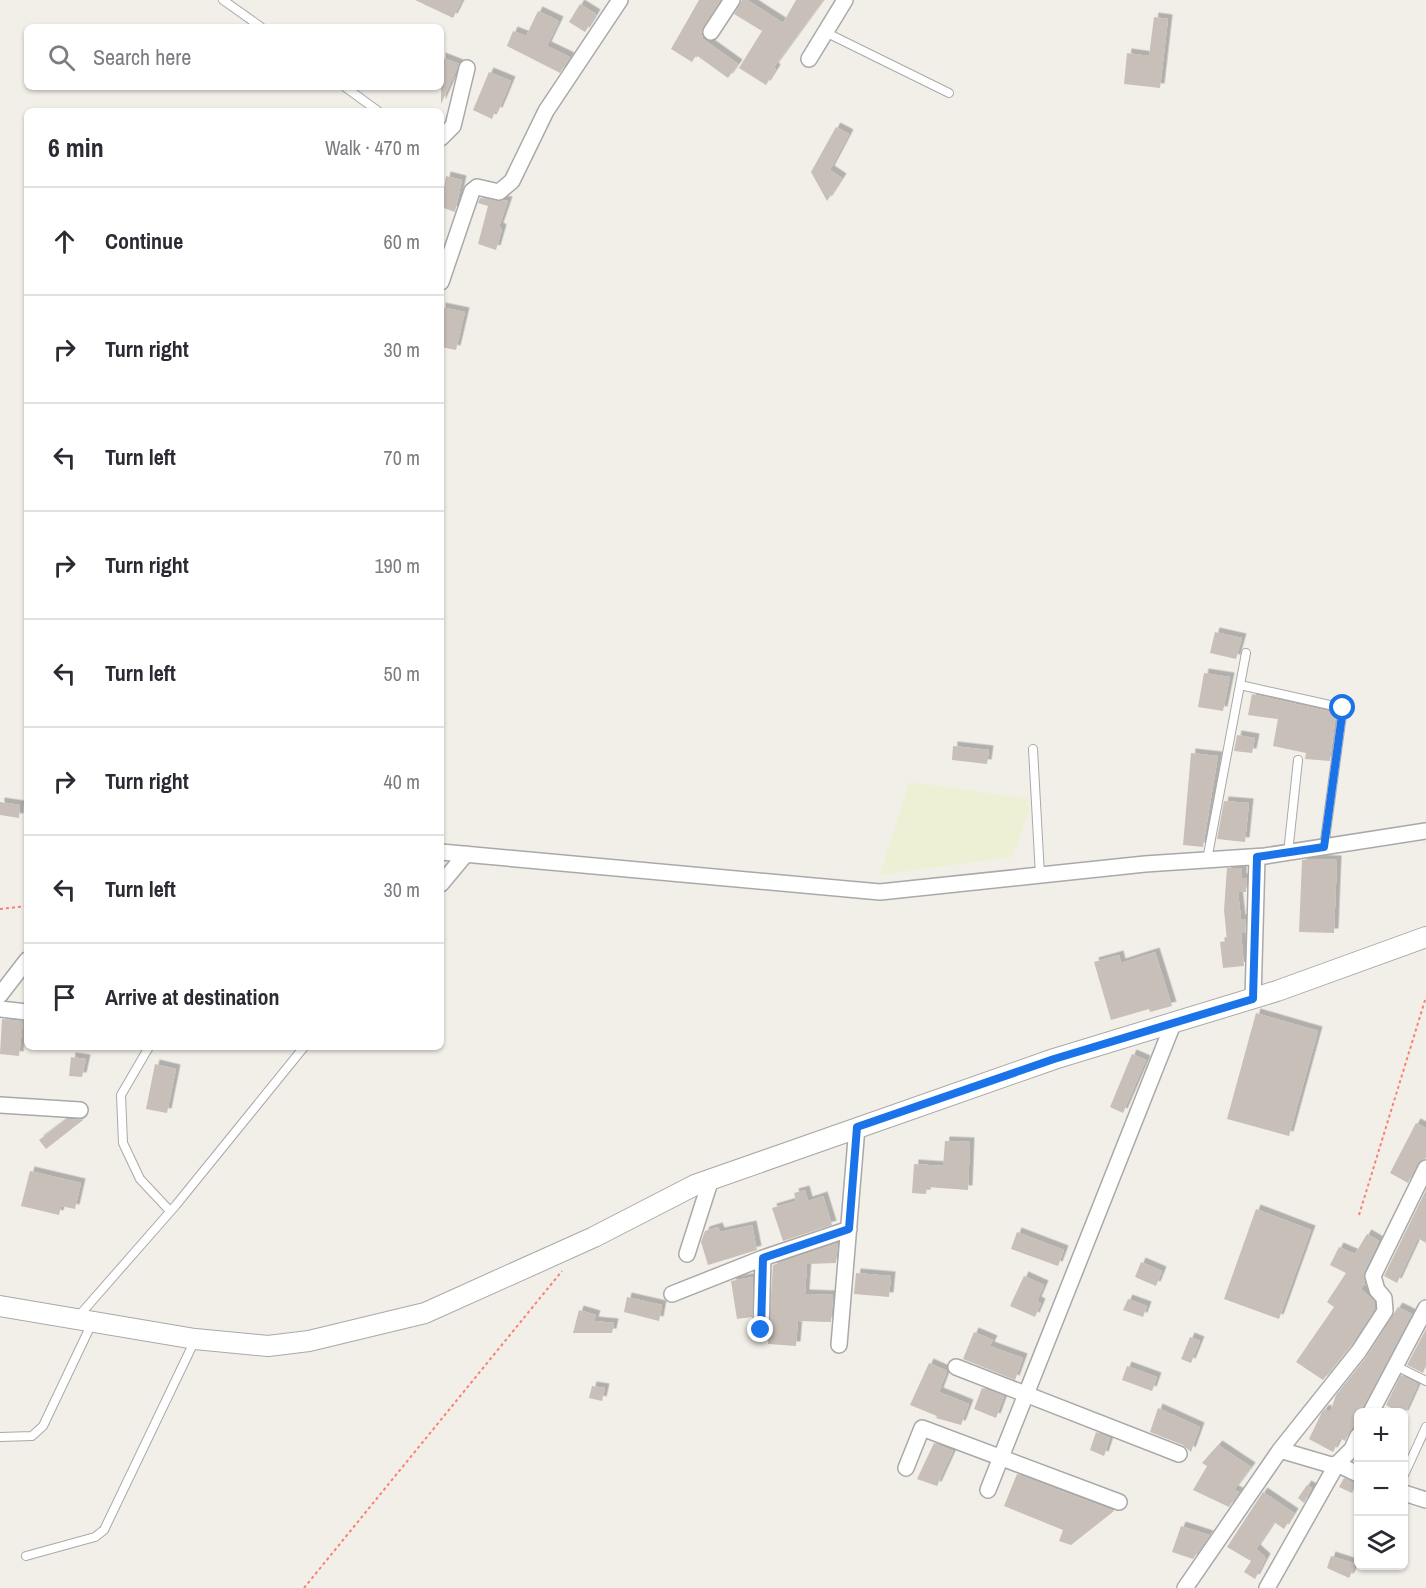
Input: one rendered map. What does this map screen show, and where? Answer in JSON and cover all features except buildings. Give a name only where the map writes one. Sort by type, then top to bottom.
[{"type":"street","points":[[444,273],[472,191],[477,187],[499,192],[512,181],[546,111],[620,0]]},
{"type":"street","points":[[711,32],[732,0]]},
{"type":"street","points":[[809,59],[845,0]]},
{"type":"street","points":[[444,135],[453,126],[466,68]]},
{"type":"street","points":[[444,852],[880,892],[1040,875],[1257,857],[1426,831]]},
{"type":"street","points":[[444,880],[466,854]]},
{"type":"street","points":[[1253,999],[1257,857]]},
{"type":"street","points":[[0,1306],[195,1339],[268,1346],[287,1345],[425,1313],[470,1295],[594,1237],[711,1179],[1054,1059],[1253,999],[1426,937]]},
{"type":"street","points":[[0,994],[24,964]]},
{"type":"street","points":[[0,1009],[24,1012]]},
{"type":"street","points":[[988,1490],[1173,1024]]},
{"type":"street","points":[[0,1106],[80,1110]]},
{"type":"street","points":[[839,1345],[857,1127]]},
{"type":"street","points":[[1185,1588],[1281,1450],[1359,1351],[1385,1311],[1384,1298],[1377,1290],[1373,1276],[1426,1168]]},
{"type":"street","points":[[687,1254],[711,1179]]},
{"type":"street","points":[[672,1294],[763,1258],[849,1229]]},
{"type":"street","points":[[761,1330],[763,1258]]},
{"type":"street","points":[[1374,1408],[1426,1308]]},
{"type":"street","points":[[956,1367],[1179,1454]]},
{"type":"street","points":[[906,1467],[922,1428],[1119,1502]]},
{"type":"street","points":[[1268,1588],[1337,1464],[1354,1442]]},
{"type":"street","points":[[1281,1450],[1330,1465],[1337,1464],[1354,1472]]},
{"type":"street","points":[[1408,1494],[1426,1500]]},
{"type":"lane","points":[[223,0],[257,24]]},
{"type":"lane","points":[[825,32],[949,93]]},
{"type":"lane","points":[[349,90],[374,108]]},
{"type":"lane","points":[[1207,860],[1246,653]]},
{"type":"lane","points":[[1240,685],[1343,708],[1324,847]]},
{"type":"lane","points":[[1033,749],[1040,875]]},
{"type":"lane","points":[[1287,853],[1298,760]]},
{"type":"lane","points":[[147,1050],[121,1095],[123,1143],[140,1179],[170,1211]]},
{"type":"lane","points":[[0,1437],[33,1436],[43,1426],[84,1320],[302,1050]]},
{"type":"lane","points":[[26,1556],[95,1537],[104,1530],[195,1339]]},
{"type":"lane","points":[[1396,1366],[1426,1381]]},
{"type":"lane","points":[[1408,1466],[1426,1428]]},
{"type":"path","points":[[0,909],[24,906]]},
{"type":"path","points":[[1359,1215],[1426,997]]},
{"type":"path","points":[[304,1588],[564,1268]]},
{"type":"green space","points":[[909,782],[1028,798],[1028,814],[1012,857],[880,875]]},
{"type":"route","points":[[761,1330],[763,1258],[849,1229],[857,1127],[1054,1059],[1253,999],[1257,857],[1324,847],[1343,708]]}]
